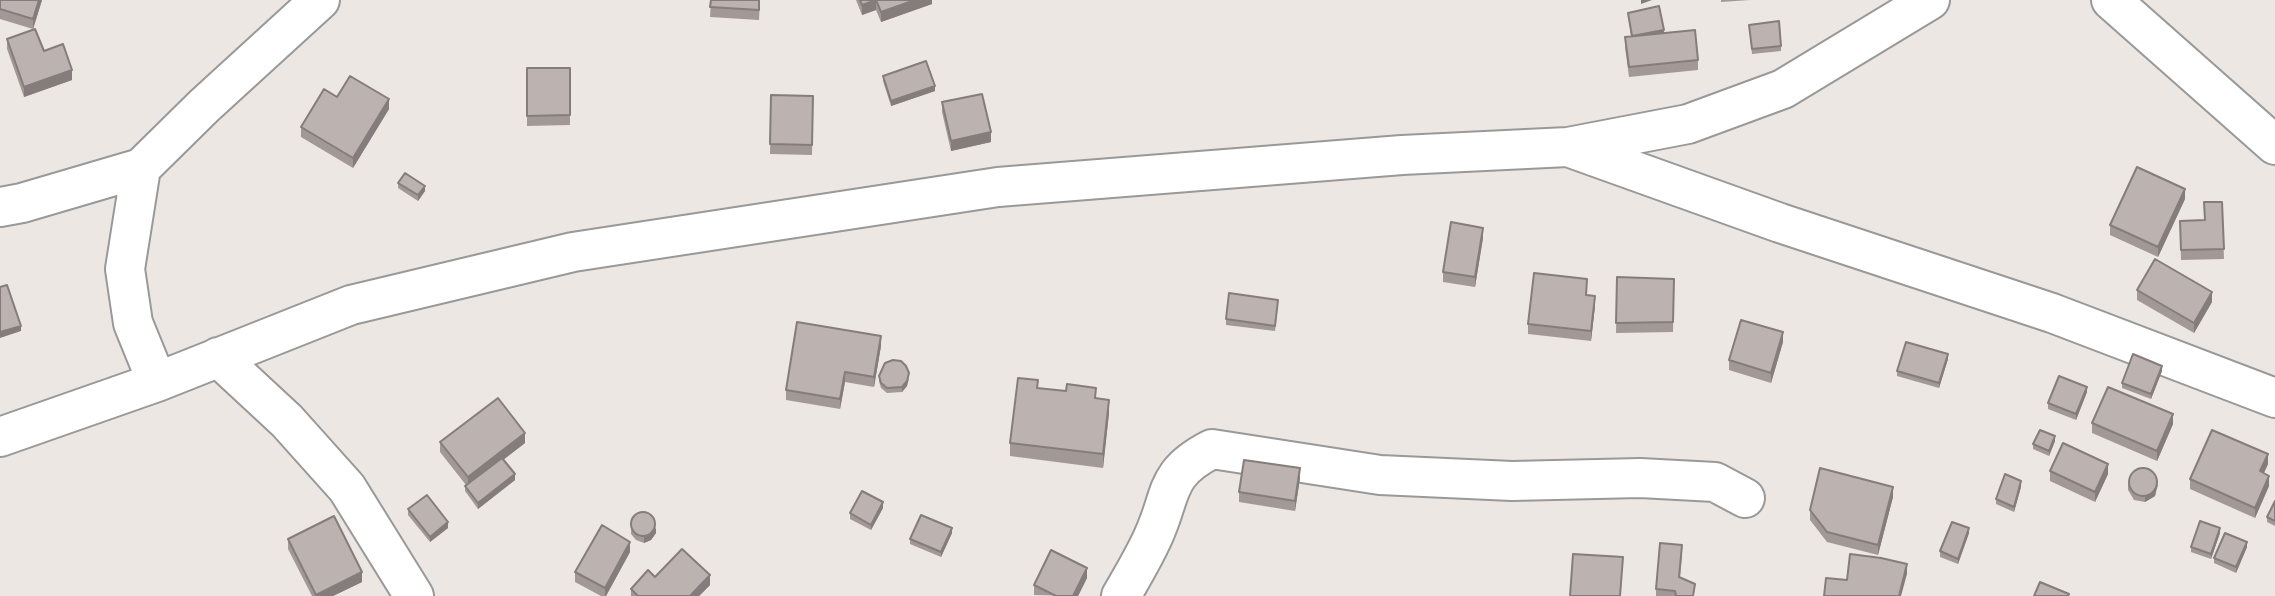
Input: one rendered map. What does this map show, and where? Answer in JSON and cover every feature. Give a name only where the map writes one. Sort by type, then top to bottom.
[{"type":"street","points":[[0,207],[141,168],[320,0]]},
{"type":"street","points":[[0,437],[157,382],[351,305],[573,251],[998,187],[1402,155],[1568,147],[1688,124],[1783,89],[1930,0]]},
{"type":"street","points":[[2111,0],[2275,145]]},
{"type":"street","points":[[1568,147],[1780,223],[2052,313],[2275,398]]},
{"type":"street","points":[[141,168],[125,269],[133,323],[157,382]]},
{"type":"street","points":[[218,357],[288,421],[347,488],[414,596]]},
{"type":"street","points":[[1121,596],[1154,536],[1170,485],[1183,467],[1212,449],[1380,475],[1512,481],[1640,478],[1715,482],[1745,498]]},
{"type":"building","points":[[0,0],[39,0],[33,19],[0,9]]},
{"type":"building","points":[[711,0],[759,0],[759,10],[710,7]]},
{"type":"building","points":[[860,0],[876,0],[862,5]]},
{"type":"building","points":[[876,0],[915,0],[881,12]]},
{"type":"building","points":[[1659,6],[1664,30],[1632,36],[1628,13]]},
{"type":"building","points":[[1779,21],[1781,46],[1752,49],[1749,25]]},
{"type":"building","points":[[35,29],[44,51],[63,44],[72,70],[24,87],[7,39]]},
{"type":"building","points":[[1695,30],[1698,60],[1629,67],[1625,37]]},
{"type":"building","points":[[926,61],[935,86],[891,101],[883,76]]},
{"type":"building","points":[[527,68],[570,68],[570,115],[527,116]]},
{"type":"building","points":[[350,76],[389,99],[353,158],[301,127],[324,89],[337,97]]},
{"type":"building","points":[[982,94],[991,132],[951,141],[942,102]]},
{"type":"building","points":[[771,95],[813,96],[812,145],[770,144]]},
{"type":"building","points":[[2137,167],[2185,189],[2158,247],[2110,225]]},
{"type":"building","points":[[405,173],[425,186],[418,195],[398,183]]},
{"type":"building","points":[[2204,202],[2222,202],[2224,249],[2181,250],[2180,221],[2205,220]]},
{"type":"building","points":[[1451,222],[1483,228],[1475,277],[1443,272]]},
{"type":"building","points":[[2155,259],[2212,292],[2194,323],[2137,290]]},
{"type":"building","points":[[1534,273],[1587,279],[1586,295],[1595,296],[1591,331],[1528,324]]},
{"type":"building","points":[[1617,277],[1674,279],[1673,322],[1616,323]]},
{"type":"building","points":[[7,285],[21,326],[0,332],[0,287]]},
{"type":"building","points":[[1229,293],[1278,300],[1275,326],[1226,319]]},
{"type":"building","points":[[1741,320],[1783,332],[1771,373],[1729,360]]},
{"type":"building","points":[[797,322],[881,336],[874,377],[845,372],[840,399],[786,390]]},
{"type":"building","points":[[1906,342],[1948,354],[1939,383],[1897,371]]},
{"type":"building","points":[[2133,354],[2162,366],[2151,394],[2122,383]]},
{"type":"building","points":[[901,361],[909,373],[902,387],[887,388],[881,383],[879,376],[885,363]]},
{"type":"building","points":[[2059,376],[2087,387],[2076,414],[2048,403]]},
{"type":"building","points":[[1018,378],[1038,380],[1037,388],[1066,391],[1067,384],[1096,388],[1095,398],[1109,400],[1103,454],[1010,443]]},
{"type":"building","points":[[2108,387],[2173,414],[2157,451],[2092,423]]},
{"type":"building","points":[[498,398],[525,433],[468,477],[440,442]]},
{"type":"building","points":[[2040,430],[2055,436],[2049,451],[2033,444]]},
{"type":"building","points":[[2212,430],[2268,454],[2260,471],[2269,476],[2255,508],[2190,479]]},
{"type":"building","points":[[2063,443],[2108,464],[2095,492],[2050,471]]},
{"type":"building","points":[[502,458],[515,474],[478,503],[465,486]]},
{"type":"building","points":[[1244,460],[1300,468],[1295,501],[1239,492]]},
{"type":"building","points":[[1820,468],[1893,487],[1878,545],[1827,532],[1810,510]]},
{"type":"building","points":[[2143,468],[2153,472],[2157,482],[2153,492],[2143,496],[2133,492],[2129,482],[2133,472]]},
{"type":"building","points":[[2005,474],[2021,481],[2014,507],[1996,499]]},
{"type":"building","points":[[862,491],[883,502],[871,525],[850,513]]},
{"type":"building","points":[[427,495],[448,522],[430,537],[408,509]]},
{"type":"building","points":[[2275,501],[2275,521],[2267,517]]},
{"type":"building","points":[[643,512],[652,515],[655,524],[652,533],[643,536],[634,533],[631,524],[634,515]]},
{"type":"building","points":[[921,515],[952,528],[941,552],[910,539]]},
{"type":"building","points":[[334,516],[362,572],[316,595],[288,539]]},
{"type":"building","points":[[2200,521],[2220,528],[2211,554],[2191,547]]},
{"type":"building","points":[[1952,522],[1969,528],[1958,559],[1940,551]]},
{"type":"building","points":[[602,525],[630,542],[605,588],[575,572]]},
{"type":"building","points":[[2225,533],[2247,542],[2236,567],[2214,558]]},
{"type":"building","points":[[1660,543],[1682,545],[1679,577],[1695,584],[1693,596],[1676,596],[1675,591],[1656,589]]},
{"type":"building","points":[[682,549],[710,575],[690,596],[638,596],[631,589],[648,570],[655,577]]},
{"type":"building","points":[[1051,550],[1087,568],[1073,596],[1056,596],[1034,585]]},
{"type":"building","points":[[1573,554],[1623,557],[1620,596],[1570,596]]},
{"type":"building","points":[[1850,554],[1907,564],[1899,596],[1824,596],[1826,578],[1847,580]]},
{"type":"building","points":[[2040,582],[2069,594],[2034,596]]}]
